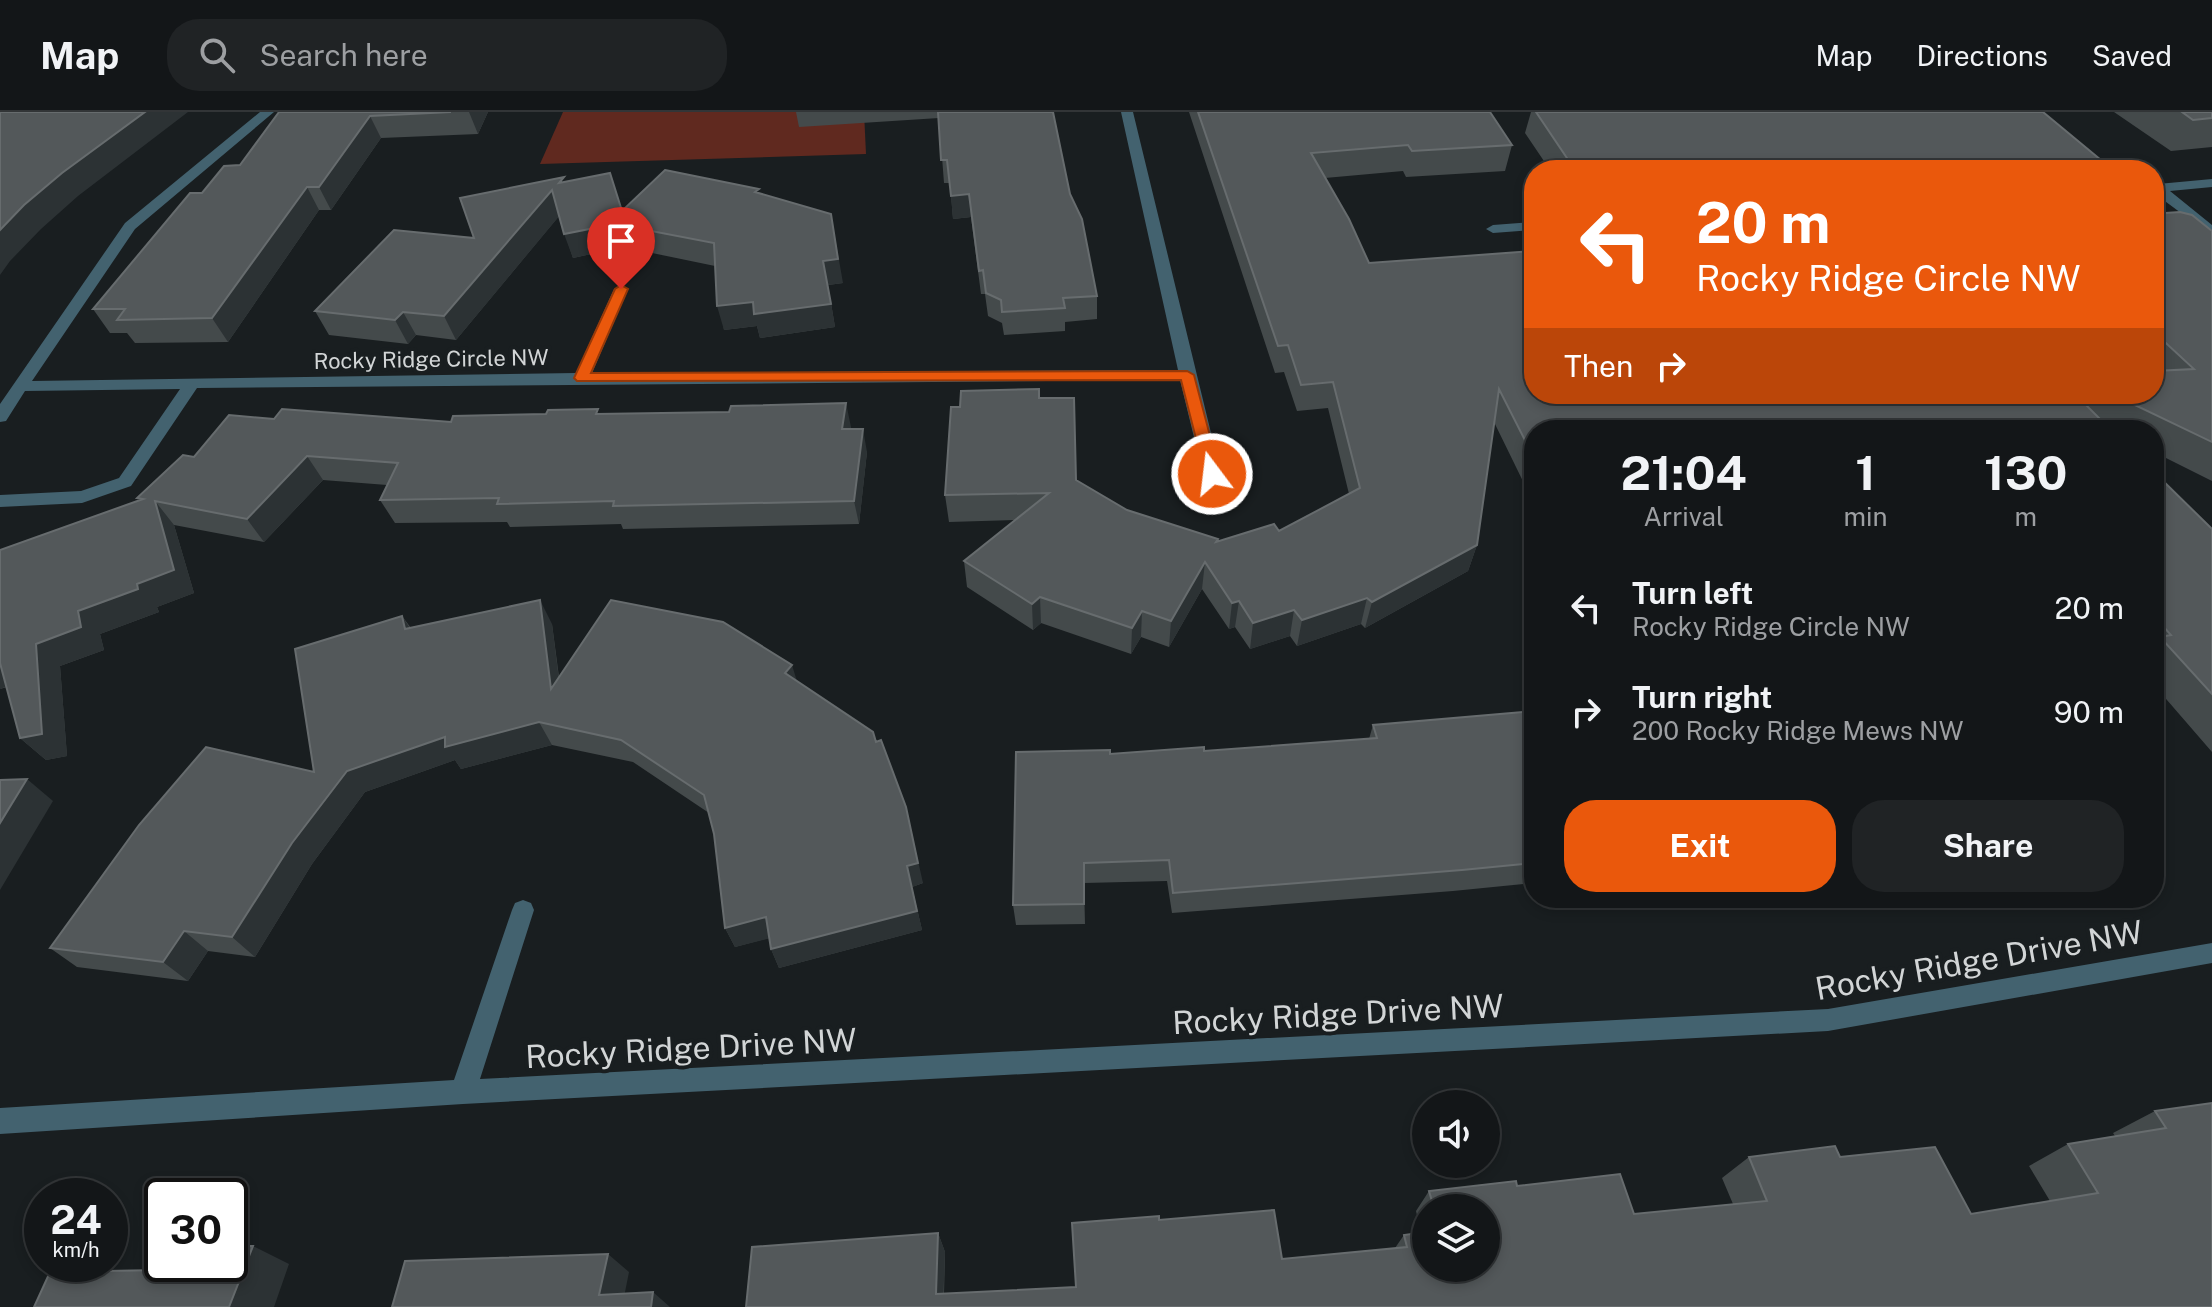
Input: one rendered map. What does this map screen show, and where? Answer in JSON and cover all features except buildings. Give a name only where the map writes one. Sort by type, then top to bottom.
[{"type":"street","points":[[0,417],[130,226],[268,112]]},
{"type":"street","points":[[1127,112],[1212,474]]},
{"type":"street","points":[[2164,187],[2212,183]]},
{"type":"street","points":[[2164,194],[2212,232]]},
{"type":"street","points":[[1493,229],[1524,227]]},
{"type":"street","points":[[582,378],[621,289]]},
{"type":"street","name":"Rocky Ridge Circle NW","points":[[20,386],[582,378],[1187,375]]},
{"type":"street","points":[[0,501],[82,497],[125,482],[191,385]]},
{"type":"street","points":[[463,1092],[523,910]]},
{"type":"street","name":"Rocky Ridge Drive NW","points":[[0,1121],[463,1092],[1828,1020],[2212,953]]},
{"type":"shaded area","points":[[563,112],[864,112],[866,154],[540,164]]},
{"type":"route","points":[[621,289],[582,378],[1187,375],[1212,474]]}]
